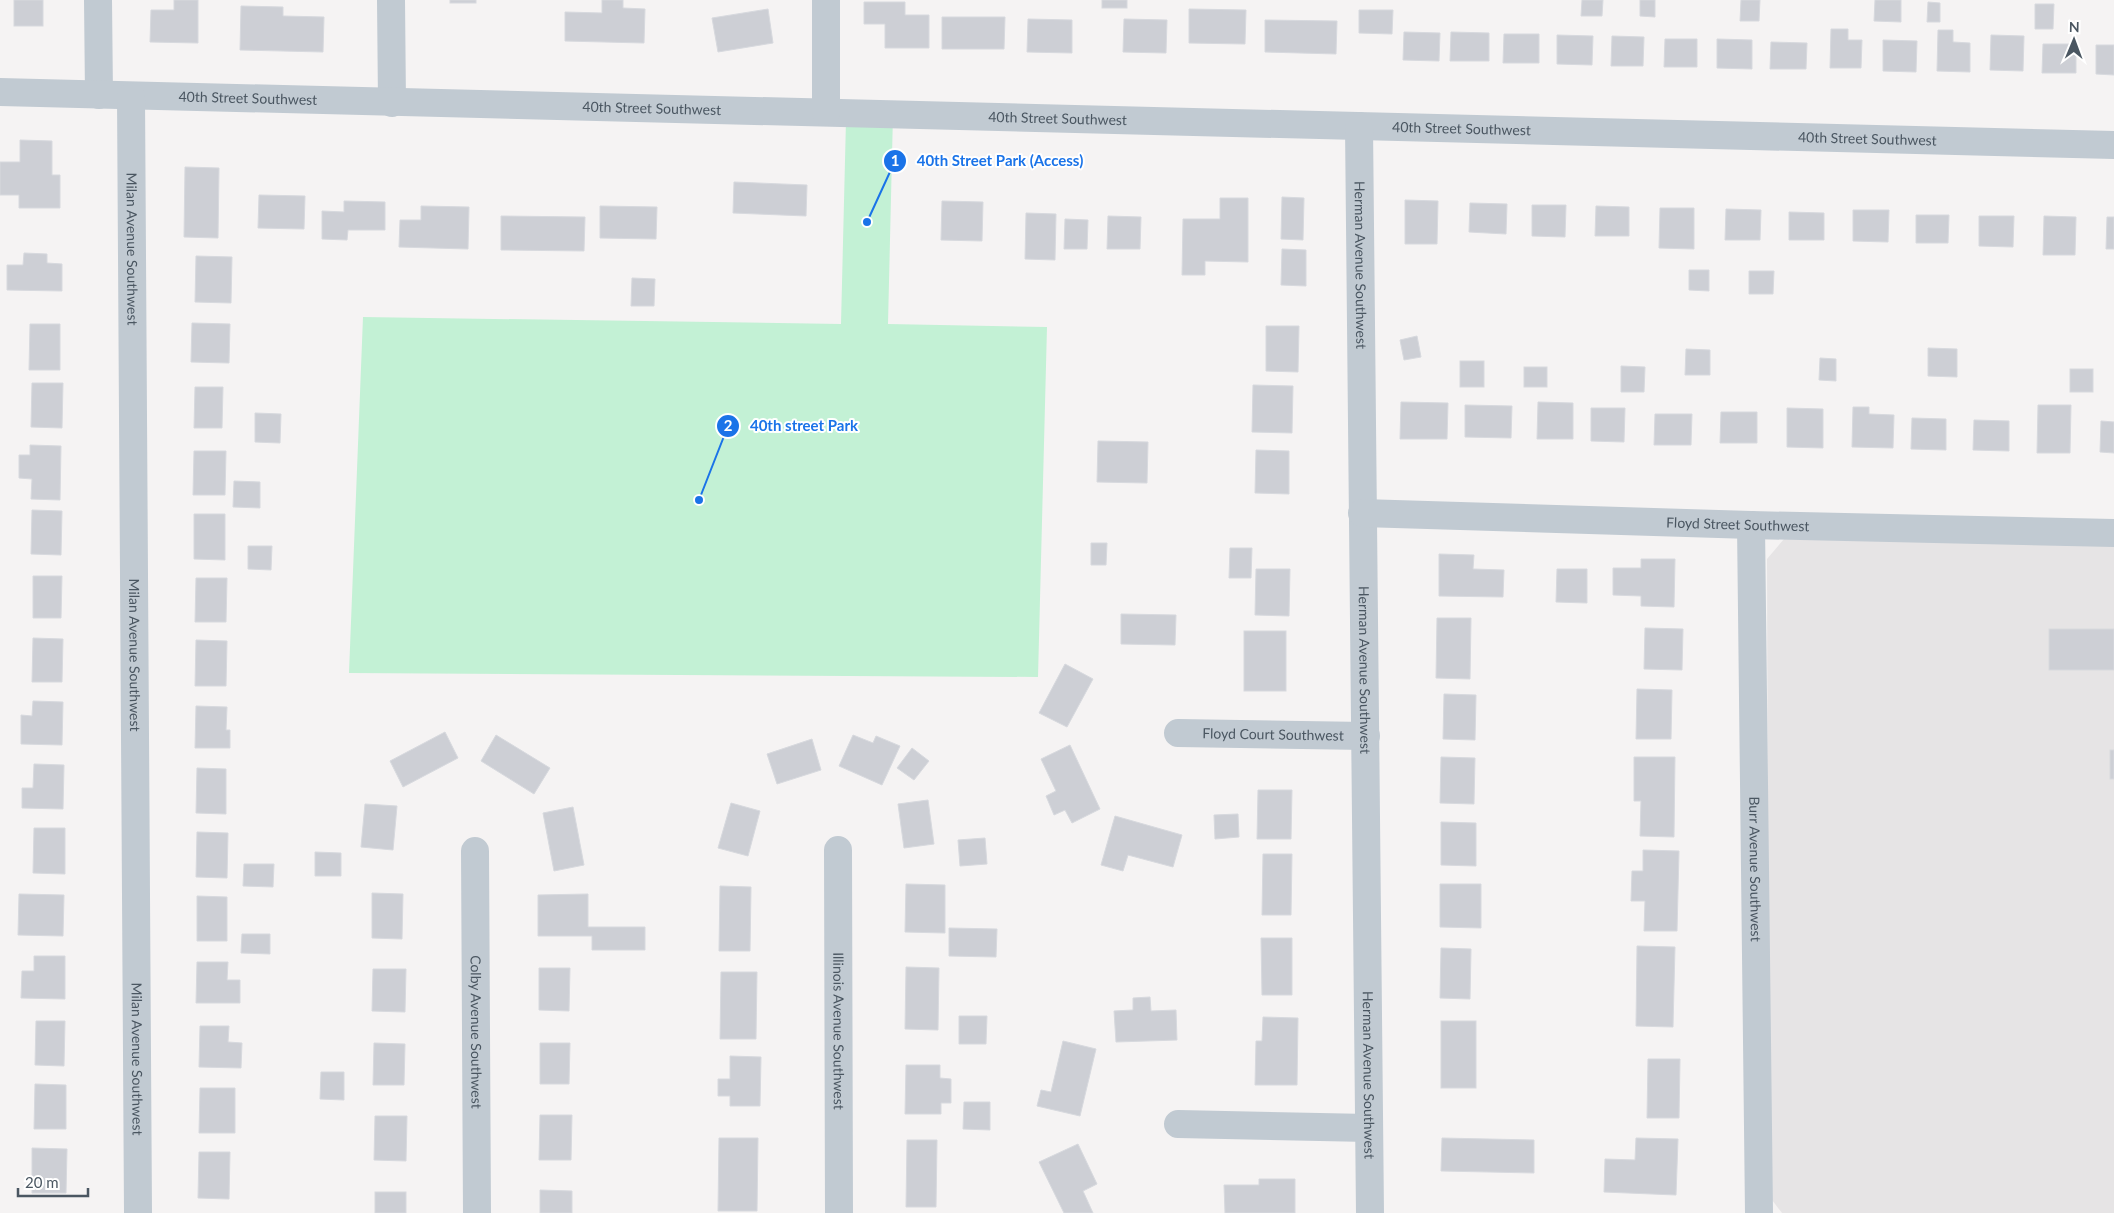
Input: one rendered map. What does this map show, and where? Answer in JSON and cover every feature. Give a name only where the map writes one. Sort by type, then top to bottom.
[{"type":"street","points":[[98,0],[99,95]]},
{"type":"street","points":[[391,0],[392,103]]},
{"type":"street","points":[[826,0],[826,112]]},
{"type":"street","name":"40th Street Southwest","points":[[0,92],[131,97],[826,112],[2114,145]]},
{"type":"street","name":"Milan Avenue Southwest","points":[[131,97],[138,1213]]},
{"type":"street","name":"Herman Avenue Southwest","points":[[1359,126],[1370,1213]]},
{"type":"street","name":"Floyd Street Southwest","points":[[1362,513],[1751,525],[2114,533]]},
{"type":"street","name":"Burr Avenue Southwest","points":[[1751,525],[1759,1213]]},
{"type":"street","name":"Floyd Court Southwest","points":[[1178,733],[1366,736]]},
{"type":"street","name":"Illinois Avenue Southwest","points":[[838,850],[839,1213]]},
{"type":"street","name":"Colby Avenue Southwest","points":[[475,851],[476,1213]]},
{"type":"street","points":[[1178,1124],[1369,1128]]},
{"type":"shaded area","points":[[1784,539],[2114,546],[2114,1213],[1782,1213],[1769,1196],[1767,559]]},
{"type":"green space","points":[[893,114],[888,324],[1047,327],[1038,677],[349,673],[363,317],[841,324],[846,120]]},
{"type":"building","points":[[14,0],[43,0],[43,26],[14,26]]},
{"type":"building","points":[[174,0],[198,0],[198,43],[150,42],[151,10],[174,10]]},
{"type":"building","points":[[450,0],[476,0],[476,3],[450,3]]},
{"type":"building","points":[[602,0],[623,0],[623,8],[645,9],[644,43],[565,41],[565,12],[602,13]]},
{"type":"building","points":[[1102,0],[1127,0],[1127,8],[1102,8]]},
{"type":"building","points":[[1582,0],[1603,0],[1602,16],[1581,16]]},
{"type":"building","points":[[1640,0],[1655,0],[1655,17],[1640,16]]},
{"type":"building","points":[[1741,0],[1760,0],[1759,21],[1740,21]]},
{"type":"building","points":[[1875,0],[1901,0],[1901,22],[1874,21]]},
{"type":"building","points":[[864,2],[905,2],[905,15],[929,15],[929,48],[885,48],[885,24],[864,24]]},
{"type":"building","points":[[1928,2],[1940,3],[1940,22],[1927,22]]},
{"type":"building","points":[[2035,4],[2054,4],[2053,29],[2035,29]]},
{"type":"building","points":[[241,6],[283,7],[283,16],[324,17],[323,52],[240,50]]},
{"type":"building","points":[[768,9],[773,43],[718,52],[712,18]]},
{"type":"building","points":[[1189,9],[1246,10],[1245,44],[1189,43]]},
{"type":"building","points":[[1359,10],[1393,10],[1392,34],[1359,33]]},
{"type":"building","points":[[942,17],[1005,17],[1004,49],[942,49]]},
{"type":"building","points":[[1028,19],[1072,20],[1072,53],[1027,52]]},
{"type":"building","points":[[1124,19],[1167,20],[1166,53],[1123,52]]},
{"type":"building","points":[[1265,20],[1337,21],[1336,54],[1265,52]]},
{"type":"building","points":[[1831,29],[1848,29],[1848,40],[1862,40],[1861,68],[1830,68]]},
{"type":"building","points":[[1938,30],[1953,30],[1953,42],[1970,43],[1970,72],[1937,71]]},
{"type":"building","points":[[1404,32],[1440,33],[1439,61],[1403,60]]},
{"type":"building","points":[[1451,32],[1489,33],[1489,61],[1450,61]]},
{"type":"building","points":[[1504,34],[1539,34],[1539,63],[1503,63]]},
{"type":"building","points":[[1557,35],[1593,36],[1592,65],[1557,64]]},
{"type":"building","points":[[1991,35],[2024,36],[2023,71],[1990,70]]},
{"type":"building","points":[[1612,36],[1644,37],[1643,66],[1611,66]]},
{"type":"building","points":[[1665,39],[1697,39],[1697,67],[1664,67]]},
{"type":"building","points":[[1717,39],[1752,40],[1752,69],[1717,68]]},
{"type":"building","points":[[1883,40],[1917,41],[1916,72],[1883,71]]},
{"type":"building","points":[[1771,42],[1807,43],[1806,69],[1770,69]]},
{"type":"building","points":[[2043,44],[2076,44],[2076,73],[2042,73]]},
{"type":"building","points":[[2096,45],[2114,45],[2114,75],[2096,74]]},
{"type":"building","points":[[20,140],[52,141],[52,175],[60,175],[60,208],[19,208],[19,195],[0,195],[0,162],[20,162]]},
{"type":"building","points":[[185,167],[219,168],[218,238],[184,237]]},
{"type":"building","points":[[734,182],[807,185],[806,216],[733,213]]},
{"type":"building","points":[[259,195],[305,196],[304,229],[258,228]]},
{"type":"building","points":[[1282,197],[1304,198],[1303,240],[1281,239]]},
{"type":"building","points":[[1220,198],[1248,198],[1248,262],[1205,261],[1205,275],[1182,275],[1183,219],[1220,219]]},
{"type":"building","points":[[1405,200],[1438,201],[1437,244],[1405,244]]},
{"type":"building","points":[[344,201],[385,202],[385,230],[348,230],[347,240],[322,239],[322,211],[344,212]]},
{"type":"building","points":[[942,201],[983,202],[982,241],[941,240]]},
{"type":"building","points":[[1470,203],[1507,204],[1506,234],[1469,232]]},
{"type":"building","points":[[1532,205],[1566,205],[1565,237],[1532,236]]},
{"type":"building","points":[[421,206],[469,207],[468,249],[399,247],[400,220],[421,220]]},
{"type":"building","points":[[600,206],[657,207],[656,239],[600,238]]},
{"type":"building","points":[[1596,206],[1629,207],[1629,236],[1595,236]]},
{"type":"building","points":[[1660,208],[1694,208],[1694,249],[1659,248]]},
{"type":"building","points":[[1726,209],[1761,210],[1760,240],[1725,240]]},
{"type":"building","points":[[1853,210],[1889,210],[1888,242],[1853,241]]},
{"type":"building","points":[[1789,212],[1824,213],[1824,240],[1789,240]]},
{"type":"building","points":[[1026,213],[1056,214],[1055,260],[1025,259]]},
{"type":"building","points":[[1916,215],[1949,215],[1948,243],[1916,243]]},
{"type":"building","points":[[501,216],[585,217],[584,251],[501,250]]},
{"type":"building","points":[[1108,216],[1141,217],[1140,249],[1107,249]]},
{"type":"building","points":[[1979,216],[2014,216],[2013,247],[1979,246]]},
{"type":"building","points":[[2044,216],[2076,217],[2075,255],[2043,255]]},
{"type":"building","points":[[2107,217],[2114,217],[2114,249],[2106,249]]},
{"type":"building","points":[[1065,219],[1088,220],[1087,249],[1064,249]]},
{"type":"building","points":[[1282,249],[1306,250],[1306,286],[1281,285]]},
{"type":"building","points":[[24,253],[47,254],[47,263],[62,264],[62,291],[7,290],[7,265],[23,265]]},
{"type":"building","points":[[196,256],[232,257],[231,303],[195,302]]},
{"type":"building","points":[[1689,270],[1709,270],[1709,291],[1689,290]]},
{"type":"building","points":[[1749,271],[1774,271],[1773,294],[1749,294]]},
{"type":"building","points":[[632,278],[655,279],[654,306],[631,306]]},
{"type":"building","points":[[192,323],[230,324],[229,363],[191,362]]},
{"type":"building","points":[[30,324],[60,324],[60,370],[29,370]]},
{"type":"building","points":[[1266,326],[1299,326],[1298,372],[1266,371]]},
{"type":"building","points":[[1417,336],[1421,357],[1404,360],[1400,340]]},
{"type":"building","points":[[1928,348],[1957,349],[1957,377],[1928,376]]},
{"type":"building","points":[[1686,349],[1710,350],[1710,375],[1685,375]]},
{"type":"building","points":[[1820,358],[1836,359],[1836,381],[1819,380]]},
{"type":"building","points":[[1460,361],[1484,361],[1484,387],[1460,387]]},
{"type":"building","points":[[1621,366],[1645,367],[1644,392],[1621,392]]},
{"type":"building","points":[[1524,367],[1547,367],[1547,387],[1524,387]]},
{"type":"building","points":[[2070,369],[2093,369],[2093,392],[2070,392]]},
{"type":"building","points":[[32,383],[63,383],[62,428],[31,427]]},
{"type":"building","points":[[1253,385],[1293,386],[1292,433],[1252,432]]},
{"type":"building","points":[[195,387],[223,387],[222,428],[194,428]]},
{"type":"building","points":[[1401,402],[1448,403],[1447,439],[1400,439]]},
{"type":"building","points":[[1538,402],[1573,403],[1573,439],[1537,439]]},
{"type":"building","points":[[1465,405],[1512,406],[1511,438],[1465,437]]},
{"type":"building","points":[[2038,405],[2071,405],[2070,453],[2037,453]]},
{"type":"building","points":[[1853,407],[1869,407],[1869,414],[1894,415],[1893,448],[1852,447]]},
{"type":"building","points":[[1591,408],[1625,408],[1624,442],[1591,441]]},
{"type":"building","points":[[1787,408],[1823,409],[1823,448],[1787,447]]},
{"type":"building","points":[[1721,412],[1757,412],[1757,443],[1720,443]]},
{"type":"building","points":[[255,413],[281,414],[280,443],[255,442]]},
{"type":"building","points":[[1655,414],[1692,414],[1691,445],[1654,445]]},
{"type":"building","points":[[1912,418],[1946,419],[1946,450],[1911,449]]},
{"type":"building","points":[[1974,420],[2009,421],[2009,451],[1973,450]]},
{"type":"building","points":[[2101,421],[2114,422],[2114,453],[2100,452]]},
{"type":"building","points":[[1098,441],[1148,442],[1147,483],[1097,482]]},
{"type":"building","points":[[30,445],[61,446],[60,500],[31,499],[32,479],[19,478],[19,455],[30,455]]},
{"type":"building","points":[[1256,450],[1289,451],[1289,494],[1255,493]]},
{"type":"building","points":[[194,451],[226,451],[225,495],[193,495]]},
{"type":"building","points":[[234,481],[260,482],[260,508],[233,507]]},
{"type":"building","points":[[32,510],[62,511],[61,555],[31,554]]},
{"type":"building","points":[[194,514],[225,514],[225,560],[194,559]]},
{"type":"building","points":[[1091,543],[1107,543],[1106,565],[1091,565]]},
{"type":"building","points":[[248,546],[272,546],[271,570],[248,569]]},
{"type":"building","points":[[1230,548],[1252,548],[1251,578],[1229,578]]},
{"type":"building","points":[[1439,554],[1474,555],[1473,569],[1504,570],[1503,597],[1439,596]]},
{"type":"building","points":[[1641,559],[1675,559],[1674,607],[1641,606],[1641,596],[1613,595],[1613,568],[1641,568]]},
{"type":"building","points":[[1256,569],[1290,569],[1289,616],[1255,615]]},
{"type":"building","points":[[1557,569],[1587,569],[1587,603],[1556,602]]},
{"type":"building","points":[[33,576],[62,576],[61,618],[33,618]]},
{"type":"building","points":[[196,578],[227,578],[226,622],[195,622]]},
{"type":"building","points":[[1121,614],[1176,615],[1175,645],[1121,644]]},
{"type":"building","points":[[1437,618],[1471,618],[1470,679],[1436,678]]},
{"type":"building","points":[[1645,628],[1683,629],[1682,670],[1644,669]]},
{"type":"building","points":[[2049,629],[2114,629],[2114,670],[2049,670]]},
{"type":"building","points":[[1244,631],[1286,631],[1286,691],[1244,691]]},
{"type":"building","points":[[33,638],[63,639],[62,682],[32,682]]},
{"type":"building","points":[[196,640],[227,641],[226,686],[195,686]]},
{"type":"building","points":[[1065,664],[1093,679],[1067,727],[1039,713]]},
{"type":"building","points":[[1637,689],[1672,690],[1671,739],[1636,739]]},
{"type":"building","points":[[1444,694],[1476,695],[1475,740],[1443,739]]},
{"type":"building","points":[[33,701],[63,702],[62,745],[21,744],[21,715],[32,716]]},
{"type":"building","points":[[196,706],[227,707],[226,730],[230,730],[230,748],[195,748]]},
{"type":"building","points":[[445,732],[458,758],[403,787],[390,761]]},
{"type":"building","points":[[496,735],[550,768],[534,794],[481,761]]},
{"type":"building","points":[[853,735],[873,743],[876,736],[900,746],[882,785],[839,766]]},
{"type":"building","points":[[812,739],[821,770],[777,784],[767,754]]},
{"type":"building","points":[[1070,745],[1100,809],[1072,823],[1065,810],[1054,815],[1046,796],[1056,791],[1041,759]]},
{"type":"building","points":[[912,748],[929,761],[914,780],[897,768]]},
{"type":"building","points":[[2110,750],[2114,750],[2114,779],[2110,779]]},
{"type":"building","points":[[1441,757],[1475,758],[1474,804],[1440,803]]},
{"type":"building","points":[[1634,757],[1675,757],[1674,837],[1640,836],[1641,801],[1634,801]]},
{"type":"building","points":[[34,764],[64,765],[63,809],[22,808],[22,788],[33,788]]},
{"type":"building","points":[[197,768],[226,769],[226,814],[196,813]]},
{"type":"building","points":[[1258,790],[1292,790],[1291,839],[1257,839]]},
{"type":"building","points":[[928,800],[934,844],[904,848],[898,804]]},
{"type":"building","points":[[731,803],[760,811],[748,856],[718,848]]},
{"type":"building","points":[[365,804],[397,806],[393,850],[361,847]]},
{"type":"building","points":[[573,807],[584,865],[554,871],[543,813]]},
{"type":"building","points":[[1238,814],[1239,837],[1215,839],[1214,815]]},
{"type":"building","points":[[1115,816],[1182,835],[1173,867],[1128,855],[1123,871],[1101,865]]},
{"type":"building","points":[[1441,822],[1476,823],[1476,866],[1441,865]]},
{"type":"building","points":[[34,828],[65,828],[65,874],[33,873]]},
{"type":"building","points":[[197,832],[228,833],[227,878],[196,877]]},
{"type":"building","points":[[985,838],[987,864],[960,866],[958,840]]},
{"type":"building","points":[[1643,850],[1679,851],[1677,931],[1644,931],[1645,901],[1631,901],[1632,871],[1643,871]]},
{"type":"building","points":[[315,852],[341,853],[341,876],[315,876]]},
{"type":"building","points":[[1263,854],[1292,854],[1291,915],[1262,915]]},
{"type":"building","points":[[244,864],[274,864],[273,887],[243,886]]},
{"type":"building","points":[[906,884],[945,885],[945,933],[905,932]]},
{"type":"building","points":[[1440,884],[1481,884],[1481,928],[1440,927]]},
{"type":"building","points":[[720,886],[751,887],[750,951],[719,951]]},
{"type":"building","points":[[372,893],[403,894],[402,939],[372,938]]},
{"type":"building","points":[[19,894],[64,895],[63,936],[18,935]]},
{"type":"building","points":[[588,894],[588,927],[645,927],[645,950],[592,950],[592,936],[538,936],[538,895]]},
{"type":"building","points":[[197,896],[227,897],[227,941],[197,941]]},
{"type":"building","points":[[949,928],[997,929],[996,957],[949,956]]},
{"type":"building","points":[[242,934],[270,934],[270,954],[241,953]]},
{"type":"building","points":[[1261,938],[1292,938],[1292,995],[1262,995]]},
{"type":"building","points":[[1637,946],[1675,947],[1673,1027],[1636,1026]]},
{"type":"building","points":[[1441,948],[1471,949],[1470,999],[1440,998]]},
{"type":"building","points":[[34,956],[65,956],[65,999],[21,998],[22,971],[34,971]]},
{"type":"building","points":[[197,962],[228,962],[227,980],[240,980],[240,1003],[196,1003]]},
{"type":"building","points":[[906,967],[939,968],[938,1030],[905,1029]]},
{"type":"building","points":[[539,968],[570,968],[569,1011],[539,1010]]},
{"type":"building","points":[[373,969],[406,969],[405,1012],[372,1011]]},
{"type":"building","points":[[721,972],[757,972],[756,1039],[720,1039]]},
{"type":"building","points":[[1150,997],[1151,1011],[1176,1010],[1177,1040],[1116,1042],[1114,1011],[1133,1010],[1133,998]]},
{"type":"building","points":[[959,1016],[987,1016],[986,1044],[959,1044]]},
{"type":"building","points":[[1263,1017],[1298,1018],[1297,1085],[1255,1085],[1256,1041],[1262,1041]]},
{"type":"building","points":[[36,1021],[65,1021],[64,1066],[35,1065]]},
{"type":"building","points":[[1441,1021],[1476,1021],[1476,1088],[1441,1088]]},
{"type":"building","points":[[200,1026],[229,1026],[228,1042],[242,1043],[241,1068],[199,1067]]},
{"type":"building","points":[[1063,1041],[1096,1049],[1080,1116],[1037,1106],[1041,1090],[1051,1092]]},
{"type":"building","points":[[374,1043],[405,1044],[404,1085],[373,1085]]},
{"type":"building","points":[[540,1043],[570,1043],[569,1084],[540,1084]]},
{"type":"building","points":[[730,1056],[761,1057],[760,1106],[730,1106],[730,1096],[718,1096],[718,1079],[730,1079]]},
{"type":"building","points":[[1648,1059],[1680,1059],[1679,1118],[1647,1118]]},
{"type":"building","points":[[906,1065],[940,1065],[940,1078],[951,1079],[951,1103],[941,1103],[941,1114],[905,1114]]},
{"type":"building","points":[[321,1072],[344,1072],[344,1100],[320,1099]]},
{"type":"building","points":[[35,1084],[66,1085],[66,1129],[34,1129]]},
{"type":"building","points":[[200,1088],[235,1088],[235,1133],[199,1133]]},
{"type":"building","points":[[964,1102],[990,1102],[990,1130],[963,1129]]},
{"type":"building","points":[[540,1115],[572,1115],[571,1160],[539,1160]]},
{"type":"building","points":[[375,1116],[407,1116],[406,1161],[374,1160]]},
{"type":"building","points":[[719,1138],[758,1138],[757,1211],[718,1211]]},
{"type":"building","points":[[1442,1138],[1534,1140],[1534,1173],[1441,1171]]},
{"type":"building","points":[[1636,1138],[1678,1139],[1676,1195],[1604,1192],[1605,1159],[1635,1160]]},
{"type":"building","points":[[907,1140],[937,1140],[936,1207],[906,1207]]},
{"type":"building","points":[[1078,1144],[1097,1184],[1083,1191],[1093,1213],[1064,1213],[1039,1162]]},
{"type":"building","points":[[32,1148],[67,1149],[66,1193],[32,1193]]},
{"type":"building","points":[[199,1152],[230,1152],[229,1199],[198,1198]]},
{"type":"building","points":[[1259,1179],[1295,1179],[1295,1213],[1225,1213],[1224,1185],[1259,1185]]},
{"type":"building","points":[[540,1190],[572,1191],[572,1213],[540,1213]]},
{"type":"building","points":[[375,1192],[406,1192],[406,1213],[375,1213]]},
{"type":"place","name":"40th Street Park (Access)","points":[[867,222]]},
{"type":"place","name":"40th street Park","points":[[699,500]]}]
